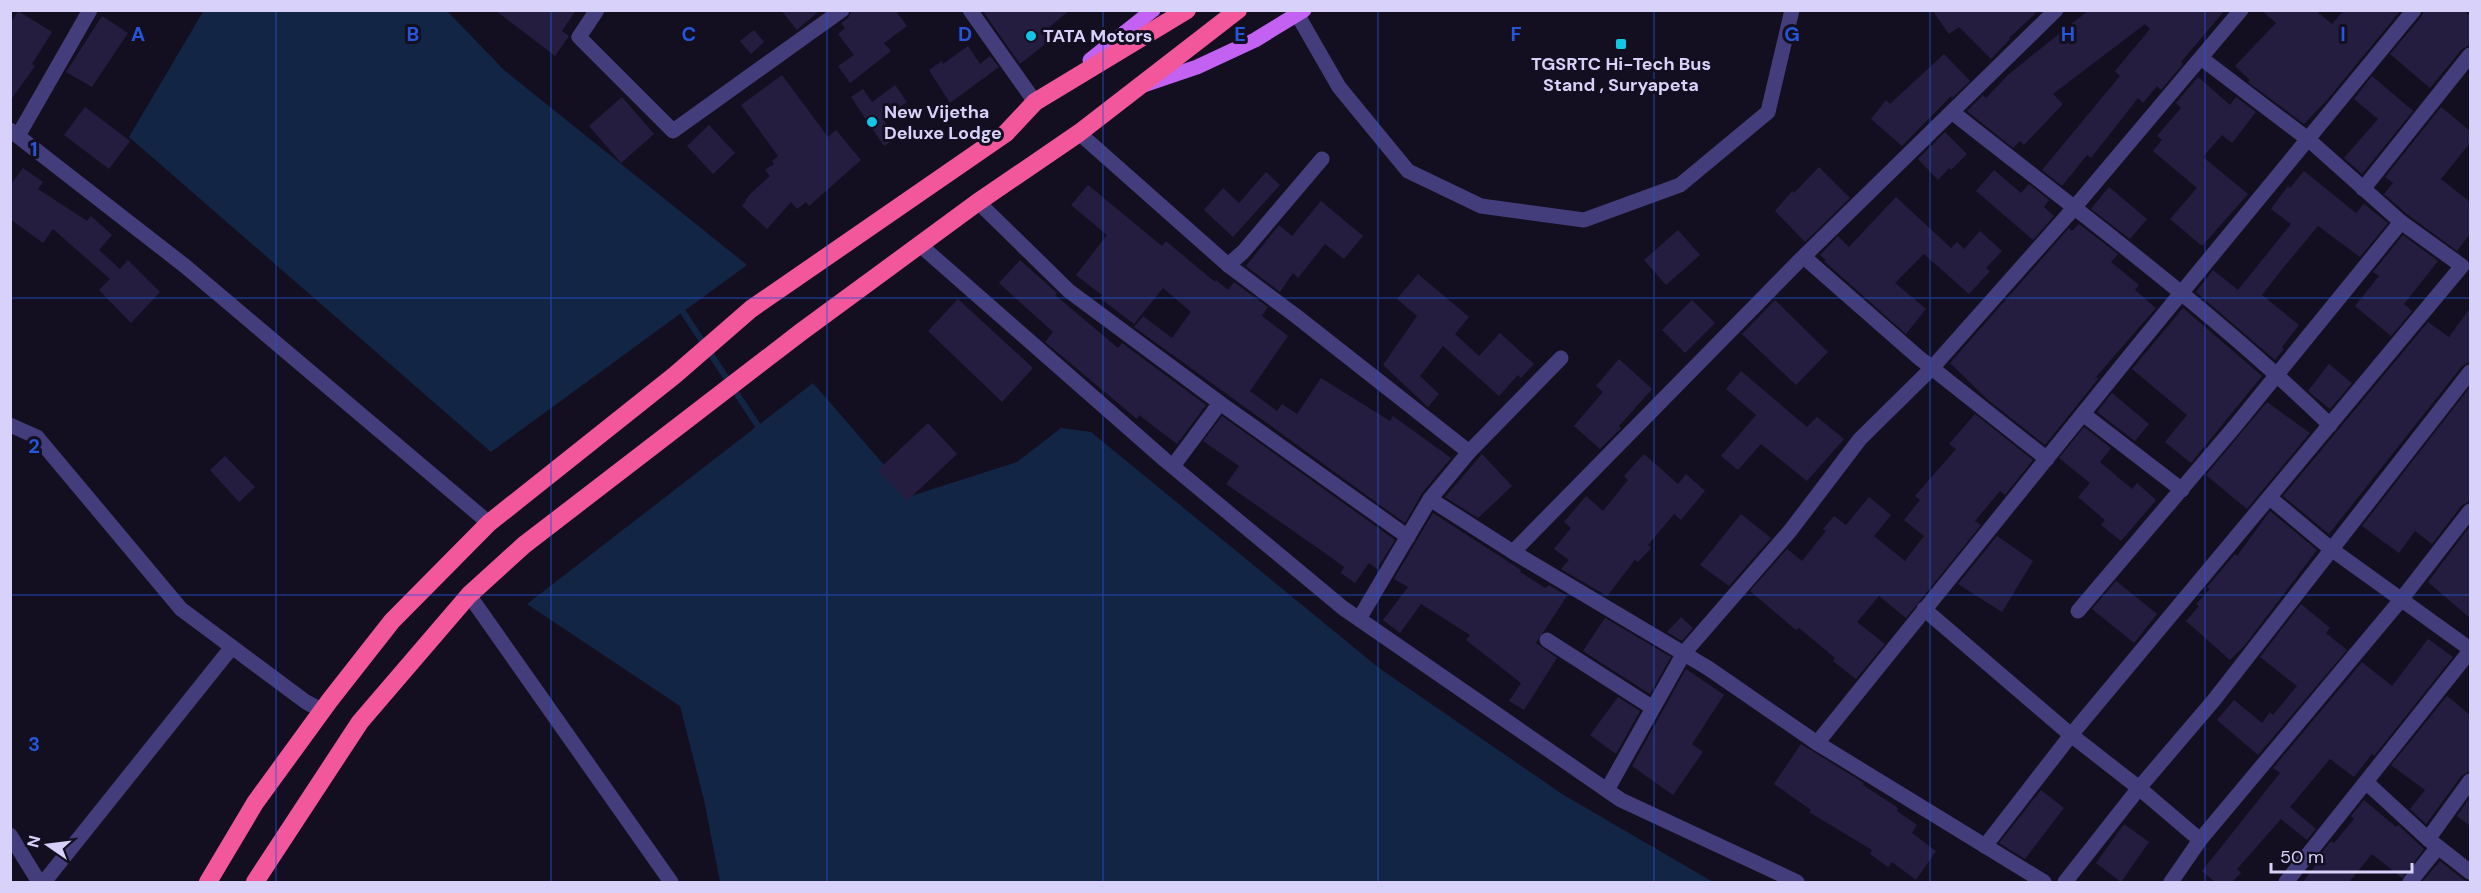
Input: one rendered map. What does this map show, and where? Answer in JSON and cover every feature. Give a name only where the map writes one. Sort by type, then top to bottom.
[{"type":"highway","points":[[208,882],[255,802],[392,621],[489,524],[675,375],[752,309],[1006,133],[1035,102],[1187,10]]},
{"type":"highway","points":[[255,882],[360,722],[469,595],[524,545],[801,332],[978,202],[1079,133],[1238,10]]},
{"type":"main road","points":[[1035,102],[1153,10]]},
{"type":"main road","points":[[1137,88],[1197,68],[1255,40],[1300,12]]},
{"type":"street","points":[[90,10],[15,132],[185,266],[489,524]]},
{"type":"street","points":[[597,10],[579,37],[673,130],[842,10]]},
{"type":"street","points":[[970,10],[1035,102]]},
{"type":"street","points":[[1300,12],[1340,87],[1408,171],[1481,207],[1584,220],[1680,185],[1768,112],[1792,10]]},
{"type":"street","points":[[1514,552],[1804,256],[2056,10]]},
{"type":"street","points":[[1607,790],[1684,653],[1790,531],[1860,439],[1932,368],[2074,208],[2241,10]]},
{"type":"street","points":[[1817,743],[2181,293],[2310,140],[2414,10]]},
{"type":"street","points":[[2363,189],[2470,55]]},
{"type":"street","points":[[1985,846],[2071,735],[2466,261],[2401,222],[2310,140],[2200,58]]},
{"type":"street","points":[[1952,112],[2181,293],[2278,374],[2330,425]]},
{"type":"street","points":[[1079,133],[1228,265],[1468,452]]},
{"type":"street","points":[[1228,265],[1244,252],[1322,159]]},
{"type":"street","points":[[978,202],[1069,291],[1220,403],[1408,537]]},
{"type":"street","points":[[2078,611],[2278,374],[2401,222]]},
{"type":"street","points":[[920,245],[1173,466],[1359,619],[1621,800],[1797,882]]},
{"type":"street","points":[[1804,256],[1932,368],[2047,459]]},
{"type":"street","points":[[1359,619],[1430,499],[1468,452],[1561,358]]},
{"type":"street","points":[[2066,882],[2139,788],[2214,700],[2470,372]]},
{"type":"street","points":[[1173,466],[1220,403]]},
{"type":"street","points":[[2083,414],[2181,490]]},
{"type":"street","points":[[10,425],[37,437],[181,609],[306,702],[323,711]]},
{"type":"street","points":[[2270,498],[2331,549],[2470,650],[2286,882]]},
{"type":"street","points":[[1430,499],[1684,653],[1817,743],[2044,882]]},
{"type":"street","points":[[2171,882],[2200,840],[2400,601],[2470,511]]},
{"type":"street","points":[[469,595],[671,882]]},
{"type":"street","points":[[1924,609],[2071,735],[2139,788],[2200,840]]},
{"type":"street","points":[[1547,640],[1653,708]]},
{"type":"street","points":[[44,882],[232,647]]},
{"type":"street","points":[[2410,882],[2470,781]]},
{"type":"street","points":[[2366,782],[2433,843],[2470,872]]},
{"type":"street","points":[[10,835],[39,882]]},
{"type":"water","points":[[204,10],[447,11],[504,70],[747,265],[491,452],[129,137]]},
{"type":"water","points":[[813,383],[911,496],[1017,462],[1061,428],[1091,432],[1379,668],[1562,794],[1713,882],[720,882],[704,800],[680,706],[527,604]]},
{"type":"building","points":[[495,10],[576,10],[562,31],[569,36],[555,56]]},
{"type":"building","points":[[781,10],[820,10],[797,30]]},
{"type":"building","points":[[852,10],[895,10],[907,26],[884,43],[891,51],[850,83],[838,66],[854,55],[838,34],[845,28],[841,23],[848,18]]},
{"type":"building","points":[[982,10],[1070,10],[1043,32],[1049,41],[1020,64]]},
{"type":"building","points":[[1932,10],[2039,10],[2009,38],[1991,59],[1959,27],[1949,34]]},
{"type":"building","points":[[2089,10],[2225,10],[2181,62],[2183,64],[2161,90],[2157,86],[2143,103],[2138,98],[2091,158],[2087,155],[2062,186],[2042,170],[2120,76],[2115,71],[2150,29],[2145,24],[2053,94],[2063,104],[2024,145],[2020,141],[2013,148],[1967,111],[1983,95],[1986,98],[2009,74]]},
{"type":"building","points":[[2261,10],[2315,10],[2332,24],[2344,10],[2401,10],[2327,100],[2304,124],[2248,82],[2250,80],[2235,66],[2276,23]]},
{"type":"building","points":[[2424,10],[2463,10],[2470,16],[2470,45],[2462,49],[2430,88],[2390,54],[2422,16]]},
{"type":"building","points":[[18,11],[52,32],[32,64],[35,66],[10,101],[10,24]]},
{"type":"building","points":[[102,16],[128,33],[92,87],[66,72]]},
{"type":"building","points":[[754,30],[764,42],[751,54],[740,41]]},
{"type":"building","points":[[968,46],[980,64],[990,56],[999,67],[950,103],[929,70],[942,61],[943,64]]},
{"type":"building","points":[[1944,54],[1970,81],[1952,98],[1951,96],[1902,146],[1871,119],[1886,100],[1890,104]]},
{"type":"building","points":[[782,75],[828,137],[836,130],[861,160],[809,206],[806,202],[797,209],[791,202],[767,229],[742,206],[750,194],[770,176],[765,170],[774,164],[772,161],[778,156],[741,105]]},
{"type":"building","points":[[2372,76],[2413,111],[2362,174],[2344,158],[2378,119],[2354,99]]},
{"type":"building","points":[[2198,77],[2230,105],[2236,97],[2256,112],[2232,143],[2222,135],[2203,157],[2248,194],[2202,246],[2170,219],[2197,188],[2153,151],[2162,140],[2157,136],[2181,108],[2176,103]]},
{"type":"building","points":[[895,85],[907,102],[883,119],[896,138],[884,146],[851,97],[863,89],[872,102]]},
{"type":"building","points":[[622,97],[654,134],[621,163],[589,126]]},
{"type":"building","points":[[85,107],[130,141],[109,169],[64,135]]},
{"type":"building","points":[[2441,107],[2470,131],[2470,143],[2441,179],[2470,202],[2470,234],[2457,251],[2384,194],[2393,183],[2385,177]]},
{"type":"building","points":[[709,125],[735,153],[713,174],[687,146]]},
{"type":"building","points":[[1945,132],[1967,154],[1938,180],[1918,159]]},
{"type":"building","points":[[1819,167],[1850,198],[1805,242],[1775,211],[1792,191],[1794,193]]},
{"type":"building","points":[[23,168],[43,182],[38,189],[87,221],[91,216],[112,235],[99,250],[120,269],[128,260],[160,292],[131,323],[99,290],[110,279],[53,229],[43,243],[10,219],[10,186]]},
{"type":"building","points":[[1994,170],[2021,193],[2029,184],[2049,200],[2044,207],[2054,216],[2033,240],[1976,191]]},
{"type":"building","points":[[2304,171],[2356,213],[2364,204],[2388,223],[2360,257],[2318,226],[2283,268],[2262,295],[2299,325],[2275,360],[2196,292],[2213,270],[2238,290],[2291,224],[2271,209],[2288,186],[2290,188]]},
{"type":"building","points":[[1266,172],[1280,185],[1233,237],[1204,210],[1223,188],[1239,203]]},
{"type":"building","points":[[1088,185],[1162,246],[1166,241],[1215,282],[1216,280],[1228,290],[1234,282],[1268,307],[1262,316],[1288,336],[1250,391],[1277,411],[1282,404],[1297,414],[1321,378],[1390,421],[1393,416],[1451,458],[1422,493],[1405,523],[1134,327],[1143,316],[1172,338],[1191,312],[1163,288],[1134,324],[1100,298],[1102,295],[1076,275],[1107,235],[1071,205]]},
{"type":"building","points":[[2109,187],[2147,219],[2130,239],[2091,209]]},
{"type":"building","points":[[1896,197],[1951,248],[1957,242],[1964,249],[1980,231],[2002,251],[1986,268],[1990,271],[1969,294],[1924,254],[1895,283],[1926,309],[1906,334],[1820,255],[1838,236],[1849,247]]},
{"type":"building","points":[[1321,201],[1363,236],[1344,259],[1325,244],[1298,278],[1293,273],[1280,292],[1246,266],[1279,225],[1292,236]]},
{"type":"building","points":[[2079,224],[2118,254],[2111,262],[2139,285],[2135,290],[2156,308],[2096,377],[2098,379],[2045,445],[1988,400],[1950,363],[2069,228],[2072,231]]},
{"type":"building","points":[[1678,230],[1700,255],[1666,285],[1644,260]]},
{"type":"building","points":[[2403,235],[2438,261],[2404,304],[2412,311],[2391,336],[2355,306],[2379,276],[2373,272]]},
{"type":"building","points":[[1020,260],[1057,293],[1055,295],[1118,348],[1122,343],[1206,405],[1177,444],[1139,415],[1137,419],[1045,342],[1053,332],[999,283]]},
{"type":"building","points":[[1418,274],[1469,317],[1455,334],[1479,356],[1500,333],[1534,364],[1521,378],[1518,375],[1499,396],[1443,346],[1420,376],[1439,394],[1428,407],[1383,365],[1417,316],[1397,299]]},
{"type":"building","points":[[958,299],[1033,368],[1002,402],[928,331]]},
{"type":"building","points":[[1692,300],[1715,323],[1685,353],[1662,330]]},
{"type":"building","points":[[1775,300],[1828,352],[1796,385],[1742,334]]},
{"type":"building","points":[[2183,308],[2262,376],[2191,463],[2165,442],[2187,415],[2132,369]]},
{"type":"building","points":[[2470,308],[2470,362],[2462,366],[2329,534],[2283,496],[2428,322],[2449,337]]},
{"type":"building","points":[[1619,359],[1652,389],[1619,426],[1621,428],[1600,449],[1574,426],[1603,392],[1596,386]]},
{"type":"building","points":[[2329,364],[2352,383],[2330,409],[2308,391]]},
{"type":"building","points":[[1741,371],[1807,427],[1817,417],[1844,439],[1807,481],[1761,444],[1738,470],[1721,456],[1756,415],[1726,389]]},
{"type":"building","points":[[2470,387],[2470,501],[2462,505],[2432,544],[2415,531],[2399,553],[2362,526]]},
{"type":"building","points":[[2112,393],[2149,424],[2135,441],[2097,412]]},
{"type":"building","points":[[2267,402],[2310,433],[2247,509],[2206,475]]},
{"type":"building","points":[[1975,414],[2033,460],[2005,495],[2000,491],[1975,521],[1981,525],[1906,618],[1879,596],[1857,622],[1885,644],[1856,679],[1833,661],[1835,658],[1799,628],[1796,630],[1750,591],[1787,549],[1802,561],[1826,531],[1823,529],[1834,516],[1846,525],[1869,497],[1891,515],[1874,536],[1905,561],[1924,536],[1904,520],[1920,500],[1915,496],[1956,449],[1949,444]]},
{"type":"building","points":[[1222,416],[1395,540],[1377,569],[1369,563],[1355,583],[1341,573],[1344,567],[1226,484],[1239,466],[1203,441]]},
{"type":"building","points":[[928,423],[957,454],[907,501],[878,470]]},
{"type":"building","points":[[2084,427],[2111,448],[2100,462],[2132,489],[2137,483],[2156,500],[2121,541],[2101,525],[2105,520],[2078,497],[2090,483],[2059,458]]},
{"type":"building","points":[[1482,454],[1512,486],[1478,518],[1445,497]]},
{"type":"building","points":[[1644,454],[1678,484],[1686,474],[1705,491],[1681,520],[1674,514],[1648,545],[1651,548],[1638,562],[1635,560],[1607,596],[1561,569],[1569,560],[1554,549],[1571,528],[1564,522],[1586,496],[1603,511],[1628,480],[1624,476]]},
{"type":"building","points":[[225,456],[255,487],[239,502],[210,470]]},
{"type":"building","points":[[2270,511],[2317,550],[2245,645],[2230,660],[2186,621],[2199,606],[2196,604],[2210,589],[2207,587],[2235,554],[2237,556]]},
{"type":"building","points":[[1433,513],[1545,588],[1549,585],[1567,596],[1536,643],[1557,658],[1524,710],[1509,701],[1521,683],[1466,640],[1470,635],[1421,604],[1400,633],[1383,620],[1408,587],[1394,579]]},
{"type":"building","points":[[1741,514],[1771,538],[1729,586],[1700,565]]},
{"type":"building","points":[[2470,526],[2470,618],[2428,582]]},
{"type":"building","points":[[1997,536],[2033,561],[2002,612],[1958,584]]},
{"type":"building","points":[[2116,581],[2157,614],[2134,643],[2092,609]]},
{"type":"building","points":[[2301,604],[2330,628],[2326,633],[2347,650],[2258,755],[2217,720],[2234,700],[2262,723],[2270,712],[2273,715],[2297,686],[2260,657]]},
{"type":"building","points":[[1681,617],[1693,628],[1682,641],[1667,632]]},
{"type":"building","points":[[1605,618],[1671,657],[1650,694],[1583,651]]},
{"type":"building","points":[[2428,639],[2453,657],[2374,756],[2372,754],[2354,777],[2330,759],[2290,807],[2316,829],[2307,840],[2281,819],[2237,869],[2241,873],[2232,882],[2215,882],[2202,871],[2280,773],[2273,768],[2362,662],[2392,686]]},
{"type":"building","points":[[1686,669],[1724,695],[1692,744],[1703,752],[1673,795],[1632,766]]},
{"type":"building","points":[[2447,696],[2470,715],[2470,771],[2462,775],[2426,824],[2410,809],[2425,790],[2391,765]]},
{"type":"building","points":[[1618,697],[1640,711],[1616,754],[1590,735]]},
{"type":"building","points":[[1801,744],[1864,783],[1863,785],[1898,808],[1897,811],[1917,825],[1912,833],[1936,851],[1916,880],[1892,862],[1888,867],[1870,854],[1872,850],[1809,812],[1811,810],[1774,784]]},
{"type":"building","points":[[2041,790],[2064,808],[2025,859],[1999,843]]},
{"type":"building","points":[[2470,797],[2470,826],[2457,816]]},
{"type":"building","points":[[2364,800],[2396,827],[2398,825],[2424,849],[2402,878],[2372,854],[2349,882],[2303,882],[2324,854],[2322,852],[2331,841],[2334,843],[2354,819],[2351,816]]},
{"type":"building","points":[[2124,824],[2149,842],[2121,882],[2096,863]]},
{"type":"building","points":[[2440,861],[2464,880],[2470,882],[2422,882]]},
{"type":"waterway","points":[[683,312],[762,432]]},
{"type":"place","name":"TATA Motors","points":[[1031,36]]},
{"type":"place","name":"TGSRTC Hi-Tech Bus Stand , Suryapeta","points":[[1621,44]]},
{"type":"place","name":"New Vijetha Deluxe Lodge","points":[[872,122]]}]
